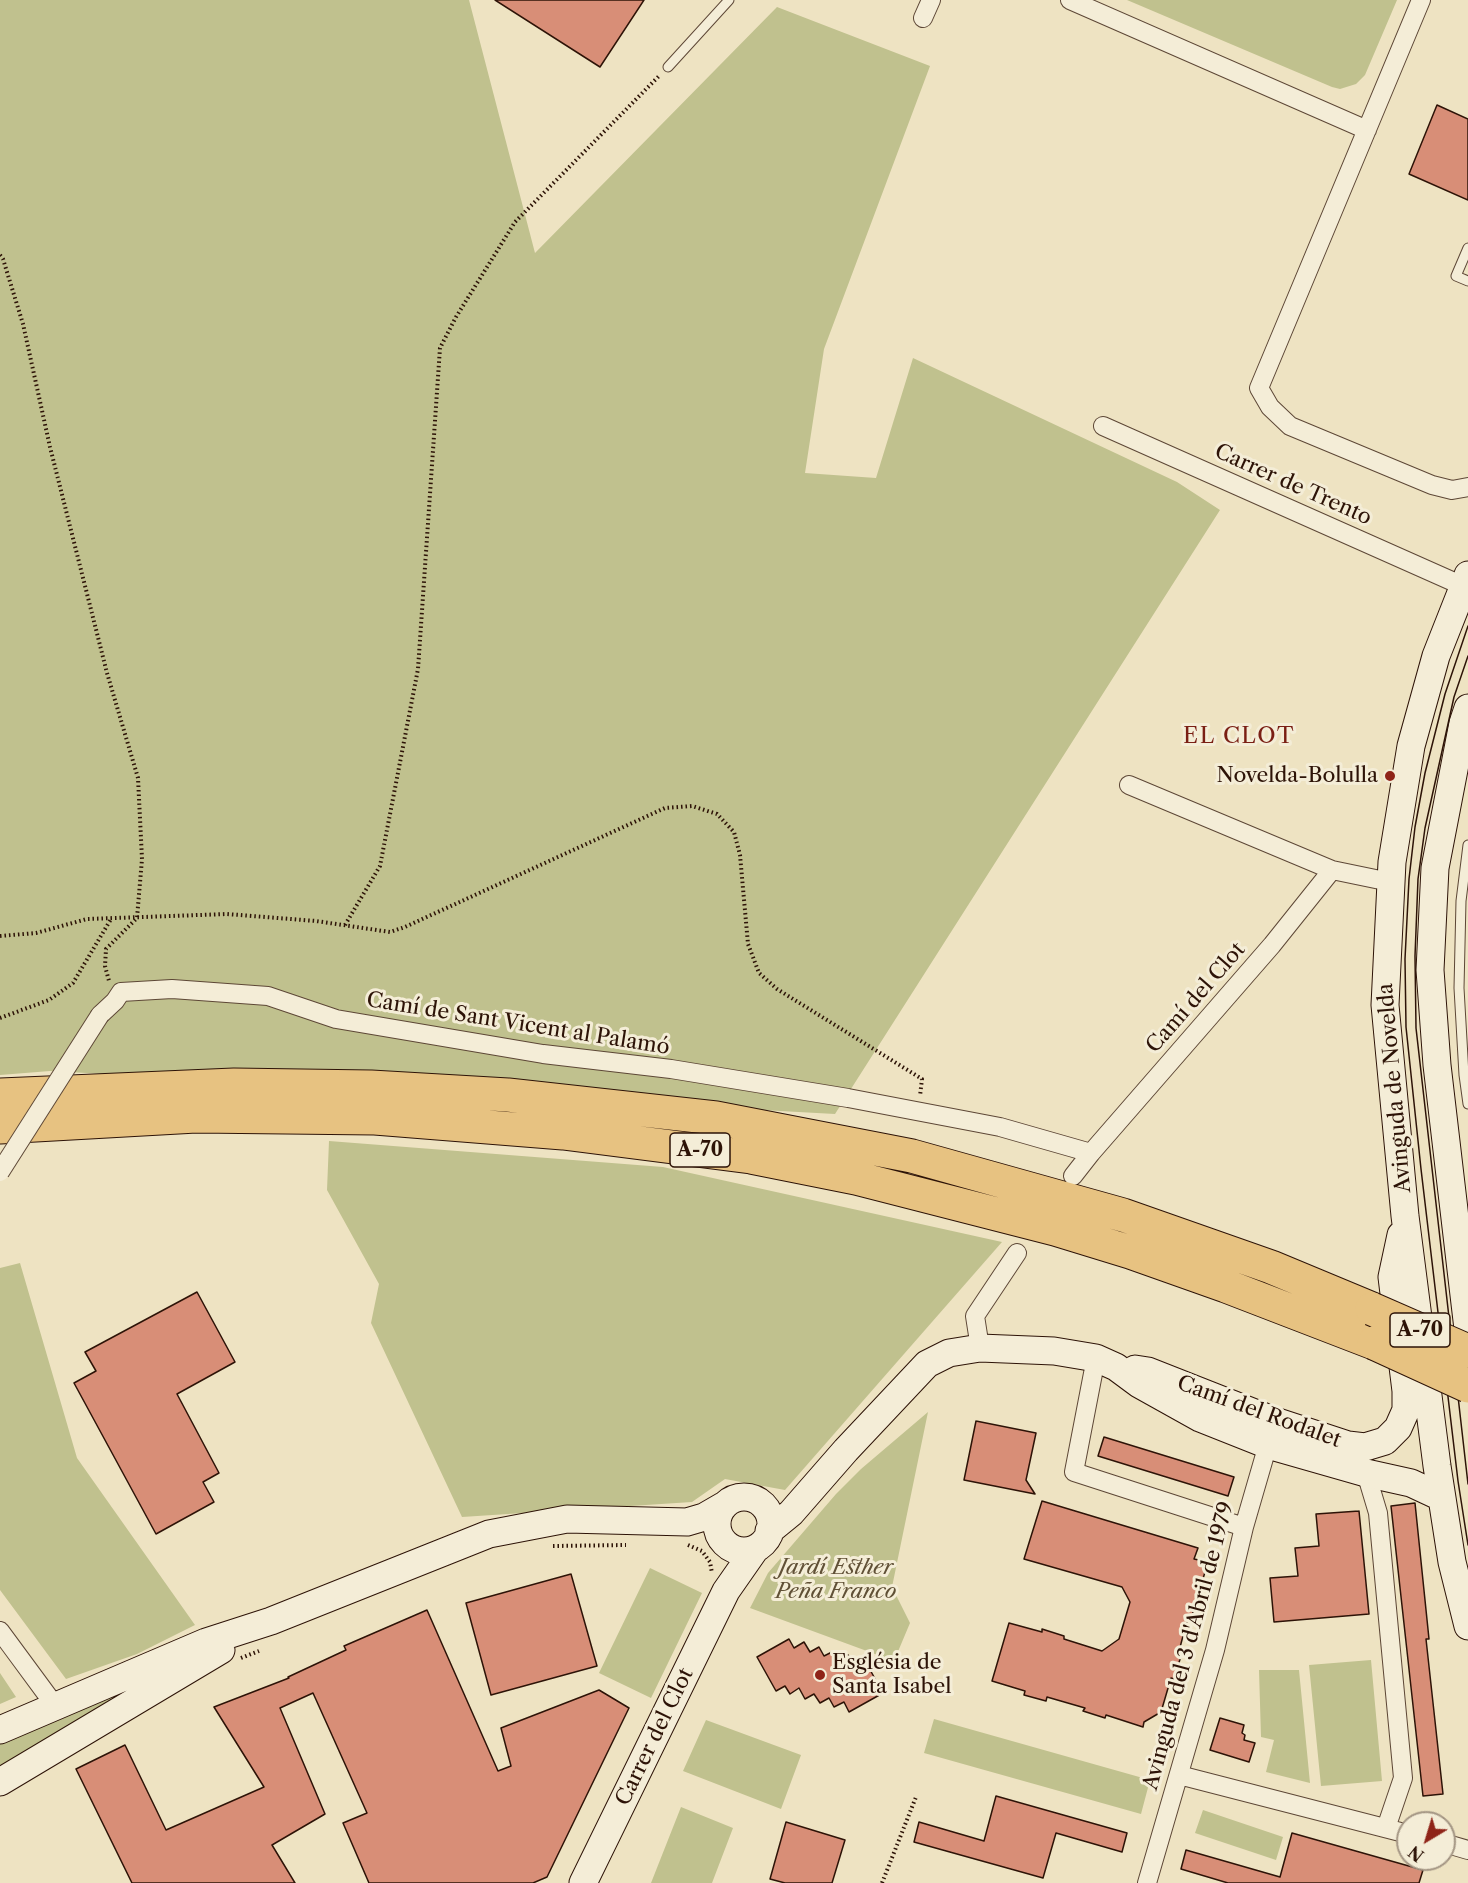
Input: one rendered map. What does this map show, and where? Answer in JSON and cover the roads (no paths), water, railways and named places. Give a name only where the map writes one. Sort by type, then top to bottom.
[{"type":"highway","name":"A-70","points":[[0,1095],[234,1085],[371,1087],[508,1095],[716,1118],[912,1156],[1123,1215],[1271,1267],[1468,1352]]},
{"type":"highway","name":"A-70","points":[[0,1126],[196,1116],[375,1118],[563,1132],[751,1157],[960,1203],[1130,1252],[1374,1343],[1468,1386]]},
{"type":"street","points":[[923,18],[931,0]]},
{"type":"street","points":[[1070,0],[1367,130]]},
{"type":"street","points":[[1421,0],[1259,388],[1270,407],[1290,426],[1432,485],[1452,490],[1468,487]]},
{"type":"street","name":"Carrer de Trento","points":[[1103,426],[1466,580]]},
{"type":"street","name":"Avinguda de Novelda","points":[[1466,580],[1436,656],[1411,746],[1390,882],[1385,1005],[1406,1216],[1441,1497],[1452,1562],[1468,1626]]},
{"type":"street","name":"Avinguda de Novelda","points":[[1468,708],[1463,723],[1435,868],[1430,970],[1437,1065],[1468,1329]]},
{"type":"street","points":[[1129,785],[1332,870],[1390,882]]},
{"type":"street","name":"Camí del Clot","points":[[1091,1153],[1258,962],[1332,870]]},
{"type":"street","name":"Camí de Sant Vicent al Palamó","points":[[0,1172],[100,1015],[121,992],[172,989],[268,996],[336,1019],[447,1039],[543,1054],[671,1069],[917,1111],[1000,1127],[1091,1153]]},
{"type":"street","points":[[1073,1176],[1091,1153]]},
{"type":"street","name":"Camí del Rodalet","points":[[763,1540],[791,1513],[846,1450],[927,1364],[949,1353],[980,1348],[1054,1351],[1106,1362],[1139,1384],[1200,1418],[1355,1447],[1385,1441],[1398,1428],[1406,1410],[1406,1391],[1392,1276],[1406,1216]]},
{"type":"street","points":[[980,1348],[975,1316],[1017,1253]]},
{"type":"street","points":[[1106,1362],[1074,1472],[1244,1527]]},
{"type":"street","name":"Camí del Rodalet","points":[[1271,1433],[1366,1473],[1410,1483],[1441,1497]]},
{"type":"street","name":"Avinguda del 3 d'Abril de 1979","points":[[1147,1883],[1215,1650],[1244,1527],[1271,1433]]},
{"type":"street","points":[[1366,1473],[1378,1514],[1403,1778],[1386,1828]]},
{"type":"street","points":[[759,1502],[786,1500],[809,1493]]},
{"type":"street","points":[[0,1730],[206,1642],[271,1621],[489,1534],[567,1519],[687,1522],[704,1517],[740,1497],[750,1497],[759,1502],[767,1510],[770,1520],[763,1540],[745,1550],[734,1549],[722,1539],[687,1522]]},
{"type":"street","points":[[722,1539],[717,1521],[723,1506]]},
{"type":"street","name":"Carrer del Clot","points":[[722,1539],[727,1565],[726,1591]]},
{"type":"street","name":"Carrer del Clot","points":[[583,1883],[726,1591],[763,1540]]},
{"type":"street","points":[[0,1782],[271,1621]]},
{"type":"street","points":[[0,1631],[56,1707]]},
{"type":"street","points":[[1179,1775],[1396,1831]]},
{"type":"lane","points":[[668,67],[729,0]]},
{"type":"lane","points":[[1468,248],[1456,276],[1468,281]]},
{"type":"lane","points":[[1468,845],[1461,901],[1459,988],[1468,1104]]},
{"type":"tram line","points":[[1468,626],[1445,694],[1425,773],[1415,827],[1409,879],[1405,959],[1406,1027],[1421,1169],[1458,1481],[1468,1545]]},
{"type":"tram line","points":[[1468,656],[1454,697],[1425,828],[1418,879],[1415,956],[1416,1028],[1468,1484]]},
{"type":"place","name":"Novelda-Bolulla","points":[[1390,776]]},
{"type":"place","name":"Església de Santa Isabel","points":[[820,1675]]},
{"type":"district","name":"EL CLOT","points":[[1239,737]]},
{"type":"park label","name":"Jardí Esther Peña Franco","points":[[836,1580]]}]
